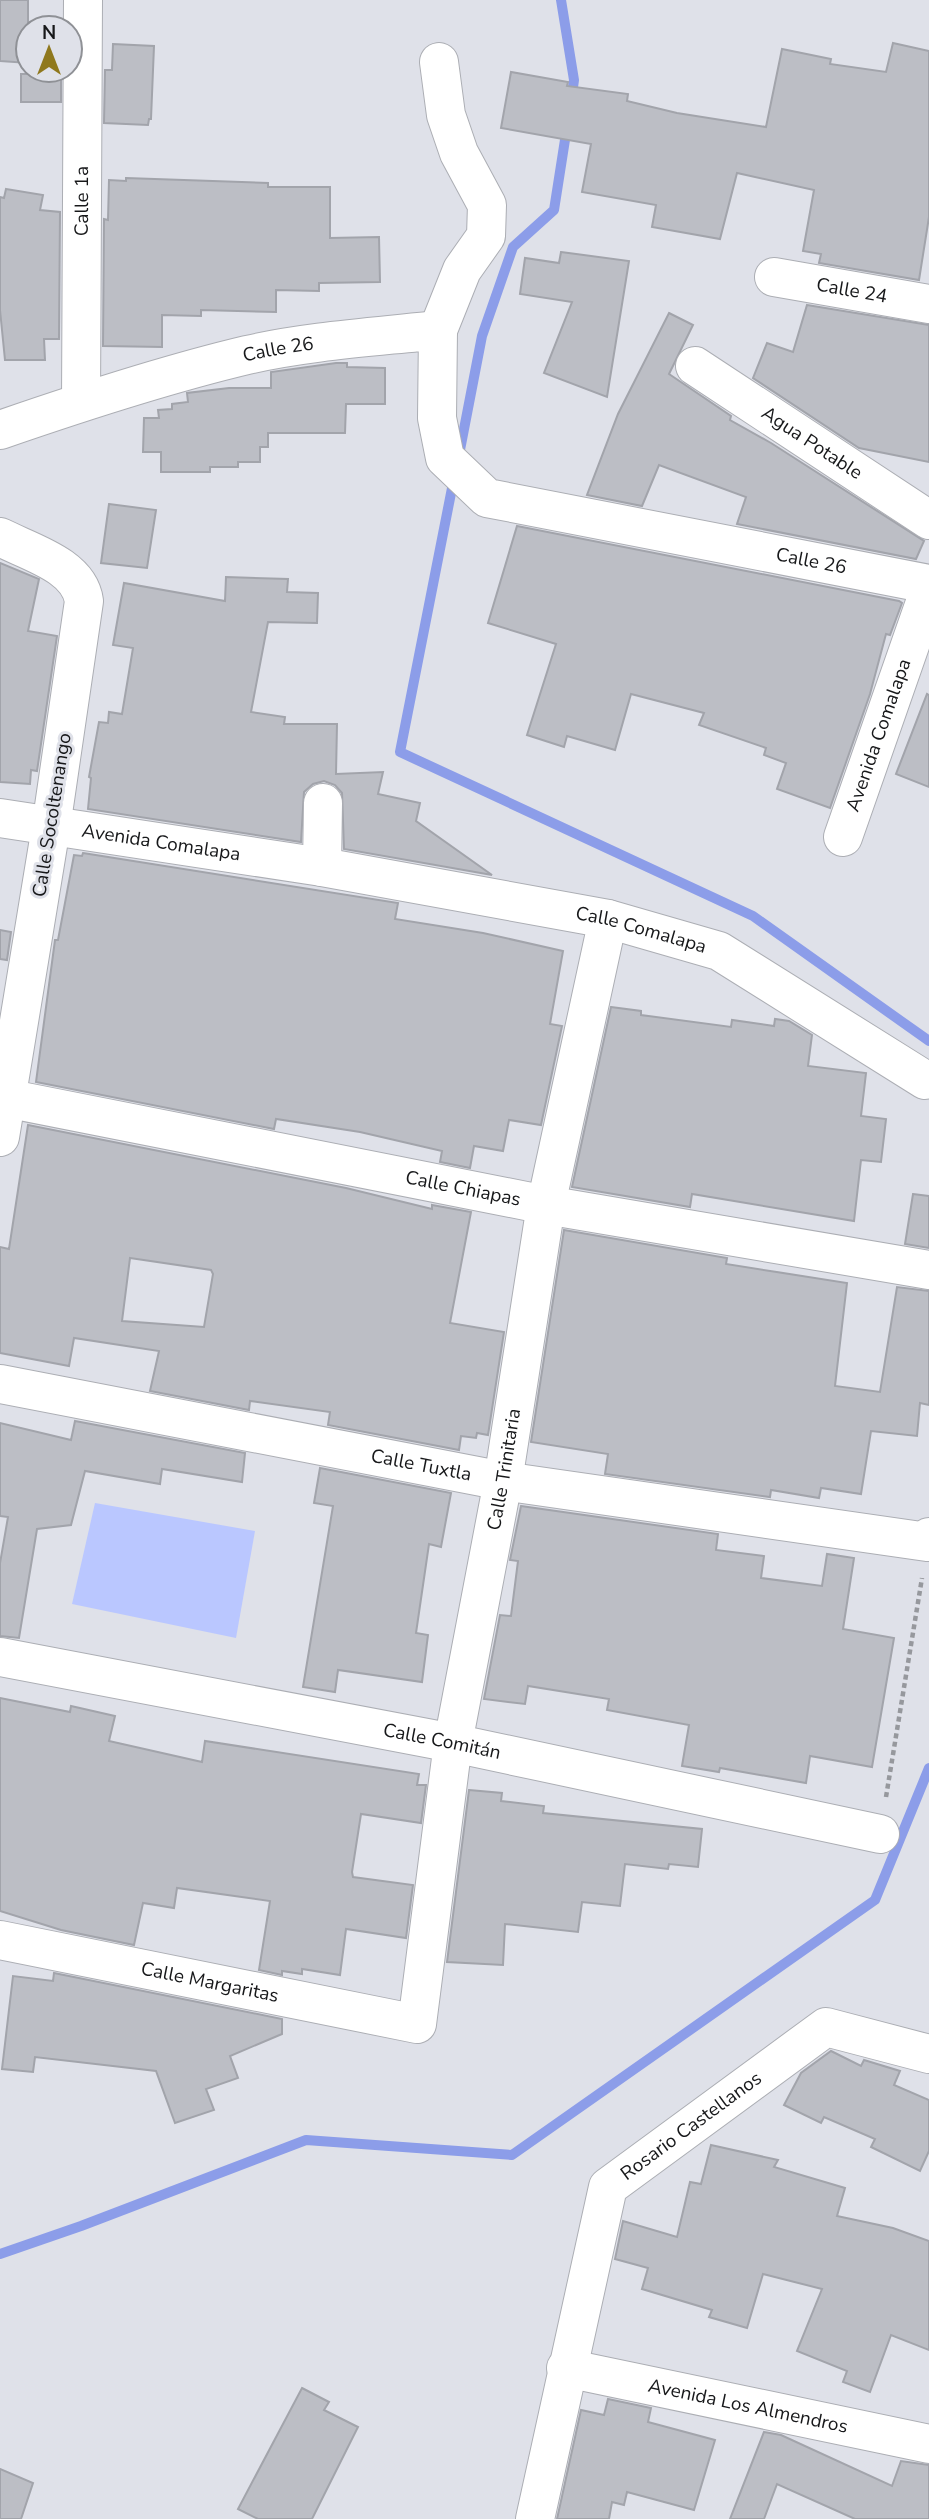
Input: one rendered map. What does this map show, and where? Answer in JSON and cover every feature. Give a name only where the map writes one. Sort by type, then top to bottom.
[{"type":"street","name":"Calle 1a","points":[[81,402],[83,0]]},
{"type":"street","points":[[438,330],[462,270],[486,236],[487,205],[459,153],[446,115],[439,62]]},
{"type":"street","name":"Calle 24","points":[[774,277],[929,304]]},
{"type":"street","name":"Calle 26","points":[[0,430],[81,402],[248,355],[438,330],[436,418],[445,458],[487,498],[929,584]]},
{"type":"street","name":"Agua Potable","points":[[695,366],[929,520]]},
{"type":"street","name":"Calle Socoltenango","points":[[0,537],[68,572],[82,588],[84,601],[51,827],[3,1098],[0,1137]]},
{"type":"street","name":"Avenida Comalapa","points":[[843,837],[929,591]]},
{"type":"street","points":[[322,867],[323,803]]},
{"type":"street","name":"Avenida Comalapa","points":[[0,818],[322,867]]},
{"type":"street","name":"Calle Comalapa","points":[[322,867],[608,919],[719,951],[925,1080]]},
{"type":"street","name":"Calle Trinitaria","points":[[417,2024],[453,1743],[503,1480],[546,1205],[608,919]]},
{"type":"street","name":"Calle Chiapas","points":[[3,1098],[546,1205],[929,1270]]},
{"type":"street","name":"Calle Tuxtla","points":[[0,1384],[503,1480],[928,1540]]},
{"type":"street","name":"Calle Comitán","points":[[0,1657],[453,1743],[880,1834]]},
{"type":"street","name":"Calle Margaritas","points":[[1,1950],[417,2024]]},
{"type":"street","name":"Rosario Castellanos","points":[[535,2519],[566,2368],[608,2187],[825,2028],[929,2054]]},
{"type":"street","name":"Avenida Los Almendros","points":[[566,2368],[929,2444]]},
{"type":"path","points":[[880,1834],[928,1540]]},
{"type":"shaded area","points":[[95,1503],[255,1531],[236,1638],[72,1604]]},
{"type":"building","points":[[0,0],[28,0],[28,14],[14,14],[14,62],[0,61]]},
{"type":"building","points":[[893,43],[929,51],[929,217],[919,280],[819,263],[821,254],[803,251],[814,190],[737,173],[720,239],[652,227],[656,205],[582,192],[591,144],[501,128],[511,72],[568,82],[567,86],[628,94],[627,101],[677,113],[766,127],[782,49],[831,59],[830,64],[886,72]]},
{"type":"building","points":[[113,44],[154,46],[151,119],[148,125],[104,123],[105,70],[112,70]]},
{"type":"building","points":[[21,84],[61,84],[61,102],[21,102]]},
{"type":"building","points":[[126,178],[268,183],[268,187],[330,187],[330,238],[379,237],[380,282],[319,283],[319,291],[276,290],[276,312],[201,310],[201,316],[162,315],[162,347],[103,346],[104,219],[108,220],[109,180],[126,181]]},
{"type":"building","points":[[6,189],[43,195],[40,210],[60,212],[59,339],[44,339],[45,360],[5,360],[0,310],[0,197],[4,198]]},
{"type":"building","points":[[561,252],[629,261],[607,397],[544,373],[572,302],[520,294],[525,258],[559,263]]},
{"type":"building","points":[[807,305],[929,325],[929,462],[859,448],[753,378],[767,343],[793,352]]},
{"type":"building","points":[[669,313],[693,325],[669,374],[731,416],[730,420],[771,443],[924,541],[916,559],[737,524],[746,497],[659,465],[642,506],[587,495],[618,414]]},
{"type":"building","points":[[347,363],[347,367],[385,368],[385,404],[346,404],[345,433],[268,433],[268,447],[260,447],[260,462],[238,462],[238,467],[210,467],[210,472],[161,472],[161,452],[143,452],[144,418],[159,418],[158,410],[172,409],[172,404],[188,402],[187,393],[229,388],[271,388],[271,372]]},
{"type":"building","points":[[109,504],[156,510],[147,568],[101,563]]},
{"type":"building","points":[[517,526],[902,603],[890,635],[886,634],[870,694],[830,808],[777,789],[786,763],[764,755],[766,748],[699,725],[704,713],[631,694],[615,750],[567,736],[564,747],[527,735],[556,644],[488,623]]},
{"type":"building","points":[[0,563],[39,579],[28,631],[57,636],[37,771],[31,770],[30,784],[0,782]]},
{"type":"building","points":[[226,577],[288,579],[287,592],[318,593],[317,623],[268,622],[251,712],[285,717],[284,724],[337,724],[336,774],[383,772],[378,794],[420,803],[416,821],[492,875],[344,849],[342,793],[335,785],[324,781],[313,784],[304,792],[301,842],[88,809],[89,777],[99,722],[108,723],[109,712],[122,714],[133,648],[113,645],[124,583],[225,601]]},
{"type":"building","points":[[927,694],[929,695],[929,787],[896,774]]},
{"type":"building","points":[[83,853],[398,903],[395,919],[483,933],[563,951],[550,1024],[562,1026],[541,1125],[509,1120],[503,1151],[474,1146],[470,1168],[440,1162],[442,1151],[360,1132],[276,1119],[274,1129],[36,1082],[55,940],[58,940],[74,855],[82,856]]},
{"type":"building","points":[[0,930],[11,932],[7,960],[0,959]]},
{"type":"building","points":[[611,1007],[641,1011],[641,1015],[731,1027],[732,1020],[774,1026],[775,1019],[789,1021],[812,1035],[808,1066],[866,1073],[861,1116],[886,1119],[881,1162],[861,1160],[854,1221],[692,1194],[690,1207],[572,1187]]},
{"type":"building","points":[[28,1125],[346,1188],[432,1209],[432,1205],[471,1212],[450,1323],[504,1332],[488,1435],[477,1433],[476,1438],[461,1436],[459,1450],[328,1425],[330,1412],[250,1401],[249,1410],[150,1391],[159,1351],[74,1338],[69,1366],[0,1353],[0,1247],[9,1249]],"holes":[[[130,1258],[211,1270],[213,1274],[204,1327],[122,1321]]]},
{"type":"building","points":[[913,1194],[929,1196],[929,1248],[905,1244]]},
{"type":"building","points":[[564,1230],[727,1258],[726,1264],[847,1283],[835,1386],[880,1392],[897,1287],[929,1291],[929,1405],[920,1403],[917,1436],[871,1431],[861,1494],[821,1488],[819,1498],[771,1490],[770,1497],[605,1474],[608,1454],[531,1442]]},
{"type":"building","points":[[75,1421],[245,1453],[242,1482],[162,1469],[160,1484],[85,1471],[71,1525],[37,1529],[19,1638],[0,1636],[0,1563],[8,1517],[0,1516],[0,1423],[71,1440]]},
{"type":"building","points":[[320,1468],[451,1493],[441,1547],[429,1544],[416,1633],[428,1635],[422,1682],[338,1670],[335,1692],[303,1687],[333,1506],[314,1503]]},
{"type":"building","points":[[521,1506],[718,1534],[716,1550],[764,1556],[761,1578],[822,1586],[827,1554],[854,1558],[843,1629],[894,1638],[872,1767],[810,1756],[806,1783],[720,1768],[719,1772],[682,1766],[689,1725],[607,1710],[609,1699],[528,1686],[525,1704],[484,1699],[500,1615],[511,1616],[518,1561],[510,1560]]},
{"type":"building","points":[[0,1698],[70,1712],[71,1706],[115,1716],[109,1741],[202,1762],[205,1741],[419,1774],[417,1785],[426,1785],[421,1823],[361,1814],[352,1872],[353,1877],[413,1885],[406,1938],[346,1929],[340,1975],[302,1969],[302,1974],[282,1971],[282,1975],[259,1970],[270,1901],[177,1888],[174,1908],[143,1903],[134,1945],[61,1930],[0,1911]]},
{"type":"building","points":[[469,1790],[502,1793],[501,1801],[544,1806],[543,1813],[702,1829],[698,1867],[669,1864],[668,1869],[625,1864],[620,1906],[582,1902],[578,1932],[505,1924],[503,1965],[447,1962]]},
{"type":"building","points":[[54,1973],[282,2019],[282,2034],[230,2056],[238,2078],[206,2089],[214,2110],[175,2123],[156,2071],[35,2057],[33,2072],[2,2069],[13,1976],[53,1981]]},
{"type":"building","points":[[831,2051],[861,2066],[864,2060],[900,2071],[894,2085],[929,2100],[929,2151],[920,2171],[871,2147],[875,2139],[824,2117],[821,2123],[784,2105],[801,2073]]},
{"type":"building","points":[[711,2145],[778,2160],[774,2167],[845,2188],[837,2216],[893,2228],[929,2241],[929,2350],[891,2335],[870,2392],[843,2382],[847,2371],[797,2351],[822,2289],[763,2274],[747,2328],[709,2317],[712,2310],[642,2289],[648,2268],[615,2259],[623,2221],[677,2237],[690,2182],[701,2184]]},
{"type":"building","points":[[302,2388],[329,2402],[324,2410],[358,2427],[312,2519],[258,2519],[238,2509]]},
{"type":"building","points":[[608,2399],[651,2408],[648,2422],[715,2440],[694,2510],[627,2492],[624,2505],[612,2502],[609,2519],[557,2519],[581,2410],[604,2415]]},
{"type":"building","points":[[764,2432],[781,2435],[892,2486],[901,2461],[929,2465],[929,2519],[855,2519],[777,2484],[764,2519],[730,2519]]},
{"type":"building","points":[[0,2469],[33,2483],[21,2519],[0,2519]]},
{"type":"waterway","points":[[561,0],[574,80],[571,101]]},
{"type":"waterway","points":[[459,455],[482,336],[513,247],[554,210],[567,127]]},
{"type":"waterway","points":[[454,478],[400,752],[753,916],[929,1041]]},
{"type":"waterway","points":[[0,2254],[306,2140],[512,2155],[875,1900],[929,1768]]}]
